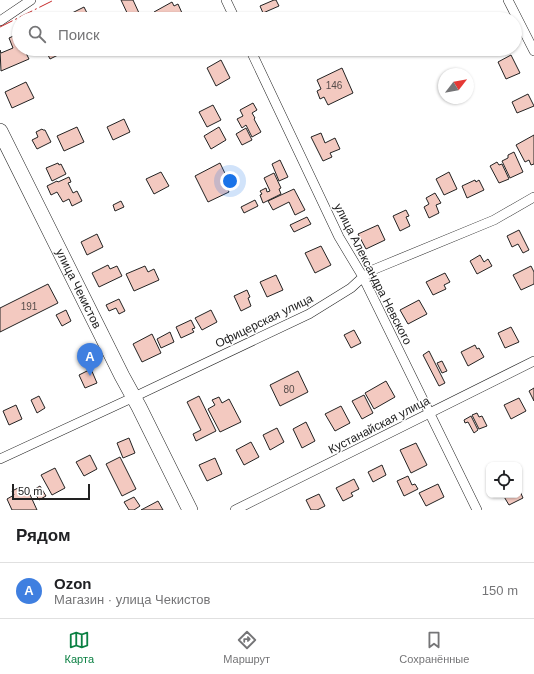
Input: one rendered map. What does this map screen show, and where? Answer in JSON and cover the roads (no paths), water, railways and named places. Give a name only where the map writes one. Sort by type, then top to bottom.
[{"type":"main road","name":"улица Чекистов","points":[[0,131],[190,510]]},
{"type":"street","points":[[13,12],[31,0]]},
{"type":"street","points":[[226,0],[232,12]]},
{"type":"street","points":[[508,0],[514,12]]},
{"type":"street","points":[[0,21],[12,13]]},
{"type":"street","points":[[522,28],[534,52]]},
{"type":"street","name":"улица Александра Невского","points":[[253,56],[339,237],[363,277],[477,510]]},
{"type":"street","name":"Офицерская улица","points":[[0,459],[309,314],[351,288],[375,268],[494,220],[534,197]]},
{"type":"street","name":"Кустанайская улица","points":[[235,510],[534,361]]},
{"type":"place","name":"Ozon","points":[[90,376]]}]
